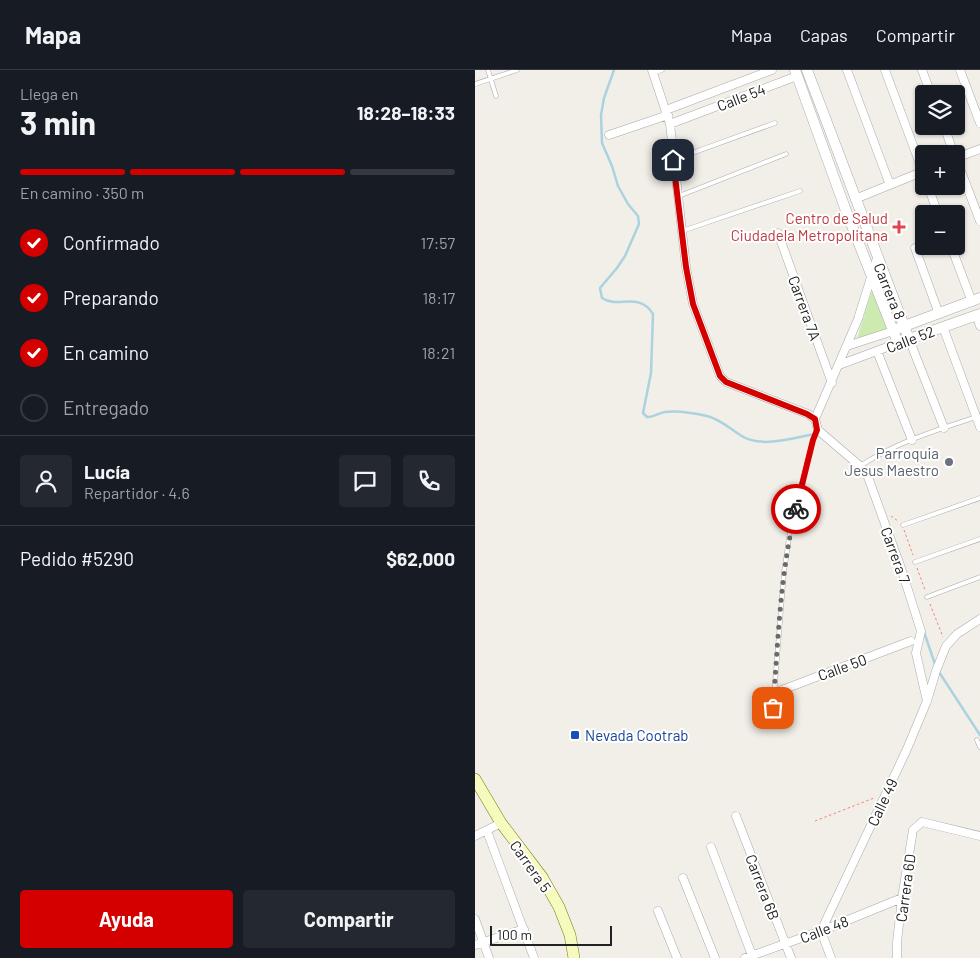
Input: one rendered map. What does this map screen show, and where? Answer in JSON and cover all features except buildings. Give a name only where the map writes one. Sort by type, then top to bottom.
[{"type":"main road","name":"Carrera 5","points":[[475,779],[501,823],[542,877],[559,907],[570,935],[573,958]]},
{"type":"street","name":"Calle 54","points":[[609,135],[773,70]]},
{"type":"street","points":[[847,70],[890,185]]},
{"type":"street","points":[[885,70],[915,151]]},
{"type":"street","points":[[921,70],[927,85]]},
{"type":"street","points":[[960,70],[980,123]]},
{"type":"street","name":"Calle 54","points":[[670,124],[796,73],[809,71]]},
{"type":"street","name":"Carrera 8","points":[[809,71],[877,258],[944,428]]},
{"type":"street","points":[[652,72],[670,124],[686,267],[693,304],[717,370],[726,382],[807,414],[815,419]]},
{"type":"street","name":"Carrera 8","points":[[796,73],[845,208],[898,343]]},
{"type":"street","points":[[965,155],[980,149]]},
{"type":"street","points":[[855,199],[915,176]]},
{"type":"street","points":[[965,182],[980,221]]},
{"type":"street","name":"Carrera 7A","points":[[777,233],[832,383]]},
{"type":"street","points":[[918,255],[939,314]]},
{"type":"street","points":[[955,255],[976,300]]},
{"type":"street","points":[[817,430],[815,419],[847,346],[877,258]]},
{"type":"street","name":"Calle 52","points":[[847,346],[976,300]]},
{"type":"street","points":[[978,314],[980,326]]},
{"type":"street","name":"Calle 52","points":[[839,365],[978,314]]},
{"type":"street","points":[[943,326],[980,427]]},
{"type":"street","points":[[877,351],[912,440]]},
{"type":"street","name":"Carrera 7","points":[[817,430],[860,466],[868,477],[913,601],[921,631],[916,653],[927,701]]},
{"type":"street","points":[[946,646],[957,634],[979,622]]},
{"type":"street","name":"Calle 50","points":[[774,693],[911,641]]},
{"type":"street","name":"Calle 49","points":[[821,931],[907,749],[927,701],[946,646]]},
{"type":"street","name":"Carrera 6B","points":[[735,816],[791,958]]},
{"type":"street","name":"Carrera 6D","points":[[897,958],[902,898],[913,830],[922,822],[980,836]]},
{"type":"street","points":[[475,836],[501,823]]},
{"type":"street","name":"Carrera 5","points":[[487,831],[535,958]]},
{"type":"street","points":[[711,847],[750,957]]},
{"type":"street","points":[[683,878],[715,958]]},
{"type":"street","name":"Calle 48","points":[[750,957],[902,898]]},
{"type":"street","points":[[658,911],[677,958]]},
{"type":"street","points":[[475,918],[489,958]]},
{"type":"street","points":[[475,945],[525,929]]},
{"type":"street","points":[[821,931],[831,958]]},
{"type":"lane","points":[[488,70],[496,96]]},
{"type":"lane","points":[[475,84],[517,70]]},
{"type":"lane","points":[[652,72],[662,70]]},
{"type":"lane","points":[[747,70],[751,79]]},
{"type":"lane","points":[[673,160],[775,123]]},
{"type":"lane","points":[[679,196],[786,154]]},
{"type":"lane","points":[[682,231],[800,191]]},
{"type":"lane","points":[[860,466],[876,455],[912,440],[976,418]]},
{"type":"lane","points":[[773,708],[784,572],[790,531],[817,430]]},
{"type":"lane","points":[[903,525],[980,498]]},
{"type":"lane","points":[[915,562],[980,539]]},
{"type":"lane","points":[[927,598],[980,577]]},
{"type":"lane","points":[[977,740],[980,747]]},
{"type":"path","points":[[879,506],[903,525],[927,598],[946,646]]},
{"type":"path","points":[[815,821],[873,798]]},
{"type":"green space","points":[[873,287],[890,330],[856,342]]},
{"type":"waterway","points":[[614,70],[604,98],[601,115],[602,143],[618,186],[628,204],[638,216],[639,224],[625,256],[600,288],[602,298],[608,301],[641,303],[653,314],[651,373],[643,413],[649,417],[675,411],[712,417],[740,435],[757,441],[787,440],[815,434]]},
{"type":"waterway","points":[[924,632],[936,667]]},
{"type":"waterway","points":[[939,672],[980,735]]},
{"type":"way so far","points":[[773,708],[784,572],[790,531],[796,509]]},
{"type":"place","name":"Centro de Salud Ciudadela Metropolitana","points":[[899,227]]},
{"type":"place","name":"Parroquia Jesus Maestro","points":[[949,462]]},
{"type":"place","name":"Nevada Cootrab","points":[[575,735]]},
{"type":"route","points":[[673,160],[679,196],[686,267],[693,304],[720,376],[726,382],[807,414],[815,419],[817,430],[796,509]]}]
